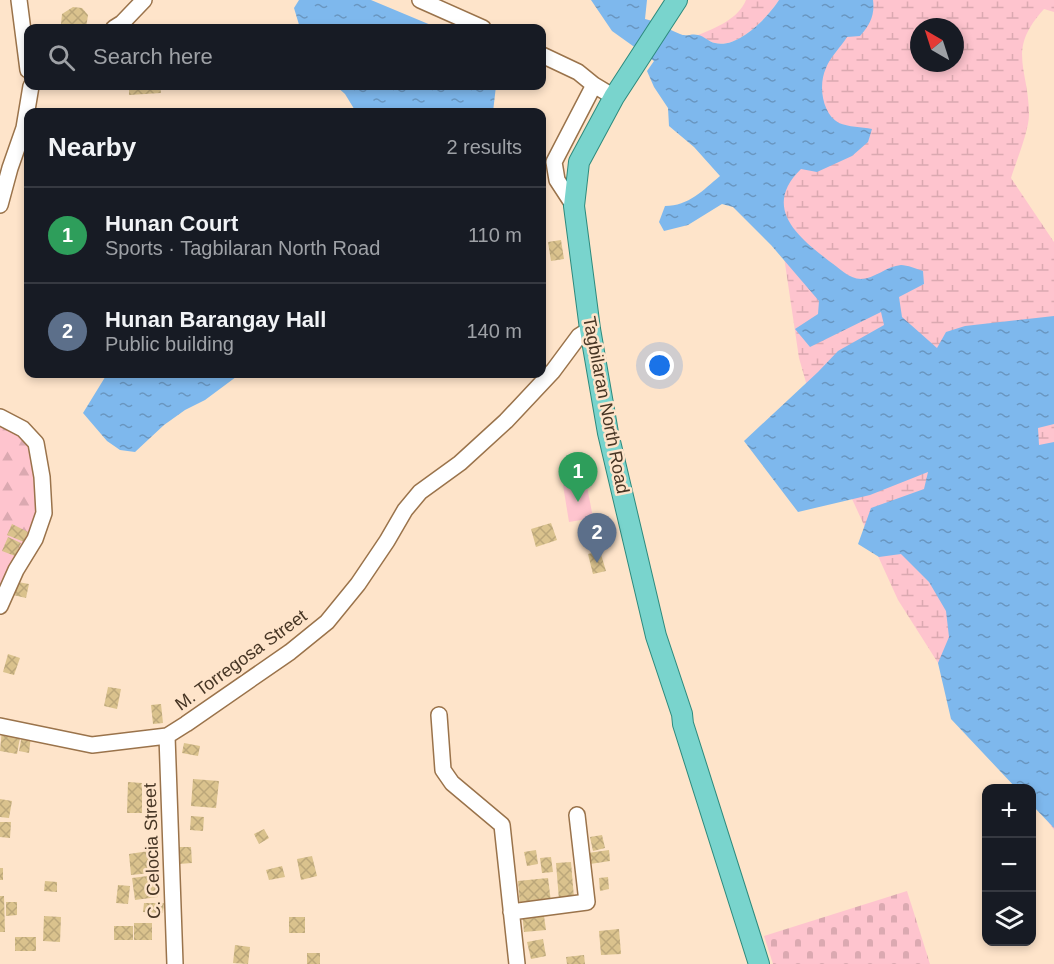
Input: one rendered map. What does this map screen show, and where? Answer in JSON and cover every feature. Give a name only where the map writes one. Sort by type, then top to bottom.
[{"type":"main road","name":"Tagbilaran North Road","points":[[678,0],[614,97],[579,162],[574,206],[590,329],[608,433],[656,636],[759,964]]},
{"type":"street","points":[[19,0],[24,38]]},
{"type":"street","points":[[120,24],[144,0]]},
{"type":"street","points":[[420,0],[474,24]]},
{"type":"street","points":[[546,58],[578,72],[614,97]]},
{"type":"street","points":[[574,206],[557,180],[554,162],[594,85]]},
{"type":"street","points":[[28,108],[31,90]]},
{"type":"street","points":[[0,205],[10,168],[24,139]]},
{"type":"street","name":"M. Torregosa Street","points":[[0,726],[92,744],[167,736],[290,652],[327,622],[358,584],[405,510],[420,492],[460,463],[514,413],[553,371],[579,336],[590,329]]},
{"type":"street","points":[[0,417],[23,429],[36,443],[42,477],[44,513],[35,539],[11,581],[0,606]]},
{"type":"street","points":[[439,715],[444,770],[452,783],[501,825],[517,964]]},
{"type":"street","name":"C. Celocia Street","points":[[167,736],[175,964]]},
{"type":"street","points":[[511,912],[587,902],[577,815]]},
{"type":"green space","points":[[746,0],[779,0],[760,23],[733,41],[724,44],[715,43],[698,35],[732,18]]},
{"type":"green space","points":[[844,0],[1054,0],[1054,12],[1044,9],[1032,24],[1023,49],[1022,60],[1029,115],[1025,137],[1011,178],[1054,242],[1054,830],[1036,805],[1036,784],[1029,784],[973,718],[898,600],[818,424],[799,358],[783,250],[765,191],[803,89]]},
{"type":"green space","points":[[0,422],[20,433],[32,445],[40,512],[0,594]]},
{"type":"green space","points":[[586,481],[593,518],[569,522],[563,485]]},
{"type":"green space","points":[[907,891],[930,964],[773,964],[764,936]]},
{"type":"water","points":[[299,0],[371,0],[428,24],[299,24],[294,8]]},
{"type":"water","points":[[591,0],[647,0],[645,19],[682,35],[696,35],[724,44],[752,30],[768,15],[779,0],[873,0],[871,20],[867,28],[860,36],[847,37],[828,64],[822,82],[825,106],[833,119],[839,123],[872,129],[868,142],[852,156],[817,172],[801,169],[790,183],[784,196],[784,208],[788,220],[806,241],[852,277],[866,278],[901,265],[923,271],[924,284],[899,297],[902,317],[937,348],[946,332],[965,326],[1054,316],[1054,424],[1038,428],[1039,445],[1054,442],[1054,828],[1036,809],[1036,784],[1012,784],[951,719],[938,663],[949,637],[946,611],[929,582],[901,554],[879,557],[858,544],[871,508],[924,489],[928,472],[870,495],[798,512],[744,441],[838,351],[884,325],[881,312],[810,347],[795,329],[818,314],[819,301],[771,245],[733,207],[722,204],[688,225],[664,231],[659,222],[665,206],[688,200],[720,176],[694,147],[669,126],[668,108],[654,87],[647,71],[654,61],[612,31]]},
{"type":"water","points":[[340,90],[496,90],[493,108],[354,108]]},
{"type":"water","points":[[105,378],[235,378],[205,400],[185,410],[164,425],[135,452],[120,450],[107,441],[83,413]]},
{"type":"building","points":[[73,7],[82,8],[88,15],[87,24],[61,24],[62,14]]},
{"type":"building","points":[[129,90],[161,90],[161,93],[129,95]]},
{"type":"building","points":[[561,240],[564,259],[551,261],[548,242]]},
{"type":"building","points":[[551,523],[557,540],[536,547],[531,529]]},
{"type":"building","points":[[12,524],[28,532],[24,542],[7,535]]},
{"type":"building","points":[[8,537],[21,543],[15,556],[2,551]]},
{"type":"building","points":[[600,551],[606,571],[593,574],[588,554]]},
{"type":"building","points":[[12,581],[29,584],[26,598],[9,594]]},
{"type":"building","points":[[8,654],[20,658],[14,675],[3,672]]},
{"type":"building","points":[[108,687],[121,689],[117,709],[104,706]]},
{"type":"building","points":[[161,704],[163,723],[153,724],[151,705]]},
{"type":"building","points":[[2,729],[21,732],[17,754],[0,751]]},
{"type":"building","points":[[22,735],[31,736],[29,753],[19,751]]},
{"type":"building","points":[[184,743],[200,746],[198,756],[182,753]]},
{"type":"building","points":[[193,779],[219,781],[216,808],[191,806]]},
{"type":"building","points":[[128,782],[142,783],[142,813],[127,813]]},
{"type":"building","points":[[0,799],[12,801],[9,818],[0,817]]},
{"type":"building","points":[[191,816],[204,817],[203,831],[190,830]]},
{"type":"building","points":[[0,822],[11,822],[10,838],[0,837]]},
{"type":"building","points":[[264,829],[269,838],[259,844],[254,834]]},
{"type":"building","points":[[602,835],[605,848],[593,851],[590,837]]},
{"type":"building","points":[[178,847],[191,847],[192,863],[179,864]]},
{"type":"building","points":[[536,850],[538,864],[527,866],[524,852]]},
{"type":"building","points":[[609,850],[610,861],[590,864],[588,853]]},
{"type":"building","points":[[149,851],[151,873],[131,875],[129,854]]},
{"type":"building","points":[[312,856],[317,876],[301,880],[297,859]]},
{"type":"building","points":[[551,857],[553,872],[542,873],[540,858]]},
{"type":"building","points":[[571,862],[574,898],[559,900],[556,863]]},
{"type":"building","points":[[282,866],[285,877],[269,880],[266,870]]},
{"type":"building","points":[[0,868],[3,868],[3,880],[0,880]]},
{"type":"building","points":[[155,875],[158,897],[135,900],[132,878]]},
{"type":"building","points":[[608,877],[609,889],[600,891],[599,878]]},
{"type":"building","points":[[548,878],[551,902],[520,905],[518,881]]},
{"type":"building","points":[[45,881],[57,882],[57,892],[44,891]]},
{"type":"building","points":[[118,885],[130,886],[128,904],[116,903]]},
{"type":"building","points":[[0,896],[4,896],[5,932],[0,932]]},
{"type":"building","points":[[6,902],[17,902],[17,915],[6,916]]},
{"type":"building","points":[[144,903],[164,903],[163,913],[143,912]]},
{"type":"building","points":[[543,909],[546,930],[524,932],[522,912]]},
{"type":"building","points":[[44,916],[61,917],[60,942],[43,941]]},
{"type":"building","points":[[289,917],[305,917],[305,933],[289,933]]},
{"type":"building","points":[[134,923],[152,923],[152,940],[134,940]]},
{"type":"building","points":[[114,926],[133,926],[133,940],[114,940]]},
{"type":"building","points":[[619,929],[621,954],[601,955],[599,931]]},
{"type":"building","points":[[15,937],[36,937],[36,951],[15,951]]},
{"type":"building","points":[[543,939],[546,956],[531,959],[527,942]]},
{"type":"building","points":[[235,945],[250,947],[248,964],[233,963]]},
{"type":"building","points":[[307,953],[320,953],[320,964],[307,964]]},
{"type":"building","points":[[584,955],[585,964],[567,964],[566,957]]},
{"type":"place","name":"Hunan Court","points":[[578,502]]},
{"type":"place","name":"Hunan Barangay Hall","points":[[597,563]]}]
